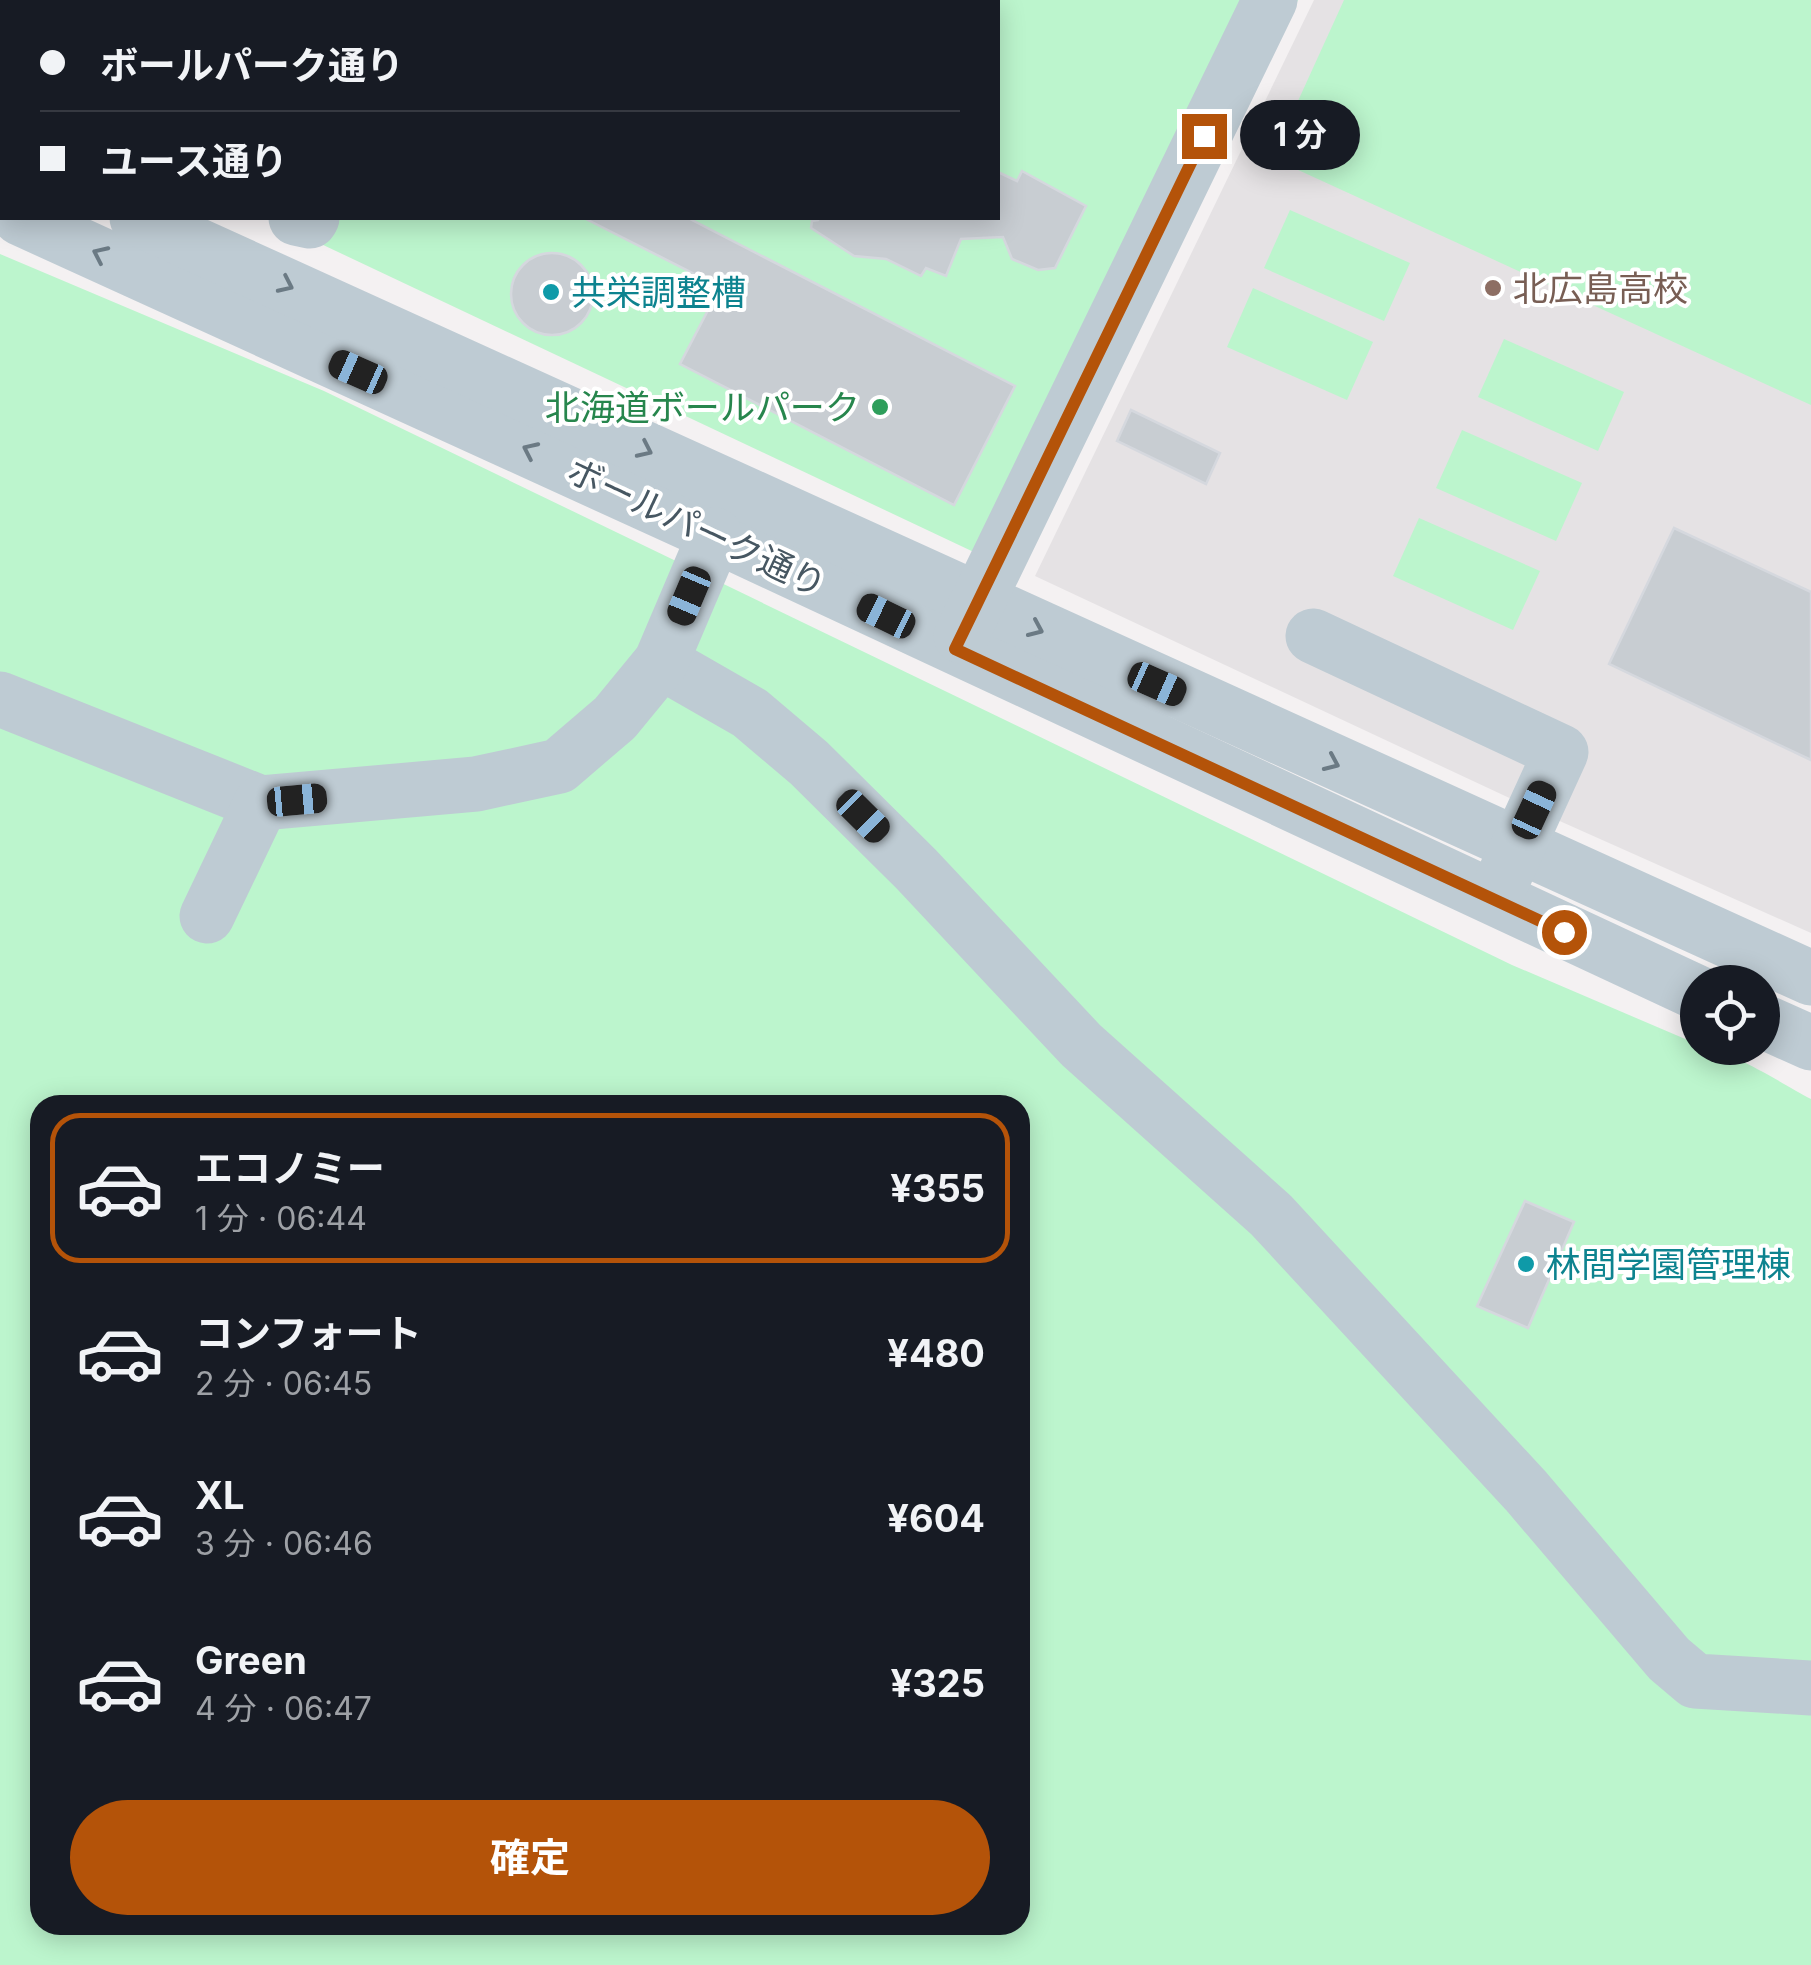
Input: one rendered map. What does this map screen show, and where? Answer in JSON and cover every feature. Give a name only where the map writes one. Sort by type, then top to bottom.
[{"type":"street","points":[[966,625],[1270,0]]},
{"type":"street","name":"ボールパーク通り","points":[[27,220],[188,267],[966,625],[1493,900],[1680,985]]},
{"type":"street","name":"ボールパーク通り","points":[[139,220],[188,267],[715,534],[966,625],[1517,847],[1811,978]]},
{"type":"street","points":[[266,221],[311,220]]},
{"type":"street","points":[[0,699],[261,803],[476,784],[559,766],[615,718],[661,662],[715,534]]},
{"type":"street","points":[[1313,636],[1562,752],[1493,900]]},
{"type":"street","points":[[661,662],[750,713],[810,763],[1081,1045],[1271,1214],[1526,1491],[1669,1658],[1695,1681],[1811,1688]]},
{"type":"street","points":[[207,916],[261,803]]},
{"type":"street","points":[[1780,1029],[1811,1042]]},
{"type":"shaded area","name":"北広島高校","points":[[1314,0],[1811,0],[1811,933],[1535,810],[1035,576]]},
{"type":"green space","name":"北海道ボールパーク","points":[[1000,0],[1298,0],[1014,571],[270,220],[1000,220]]},
{"type":"green space","points":[[1344,0],[1811,0],[1811,405],[1272,158]]},
{"type":"green space","points":[[1290,210],[1410,263],[1384,321],[1264,268]]},
{"type":"green space","points":[[0,254],[324,391],[1512,965],[1680,1037],[1680,1065],[1749,1065],[1811,1099],[1811,1965],[0,1965]]},
{"type":"green space","points":[[1253,288],[1373,342],[1347,400],[1227,347]]},
{"type":"green space","points":[[1504,339],[1624,392],[1598,451],[1478,397]]},
{"type":"green space","points":[[1462,430],[1582,483],[1556,541],[1436,488]]},
{"type":"green space","points":[[1419,518],[1540,571],[1513,630],[1393,576]]},
{"type":"building","points":[[1022,171],[1086,206],[1055,268],[1038,270],[1012,259],[1003,237],[961,239],[946,276],[926,268],[921,276],[886,259],[854,256],[811,228],[812,221],[818,220],[1000,220],[1000,173],[1017,181]]},
{"type":"building","points":[[588,220],[692,220],[1015,386],[954,505],[680,364],[720,287]]},
{"type":"building","name":"共栄調整槽","points":[[552,253],[568,256],[581,265],[590,278],[590,310],[581,323],[568,332],[552,335],[536,332],[523,323],[514,310],[511,294],[514,278],[523,265],[536,256]]},
{"type":"building","points":[[1131,410],[1220,453],[1206,484],[1117,441]]},
{"type":"building","points":[[1674,528],[1811,592],[1811,760],[1609,664]]},
{"type":"building","name":"林間学園管理棟","points":[[1525,1201],[1574,1222],[1528,1328],[1477,1306]]},
{"type":"place","name":"北広島高校","points":[[1493,288]]},
{"type":"place","name":"共栄調整槽","points":[[551,292]]},
{"type":"place","name":"北海道ボールパーク","points":[[880,407]]},
{"type":"place","name":"林間学園管理棟","points":[[1526,1264]]},
{"type":"route","points":[[1204,136],[955,649],[1564,932]]}]
